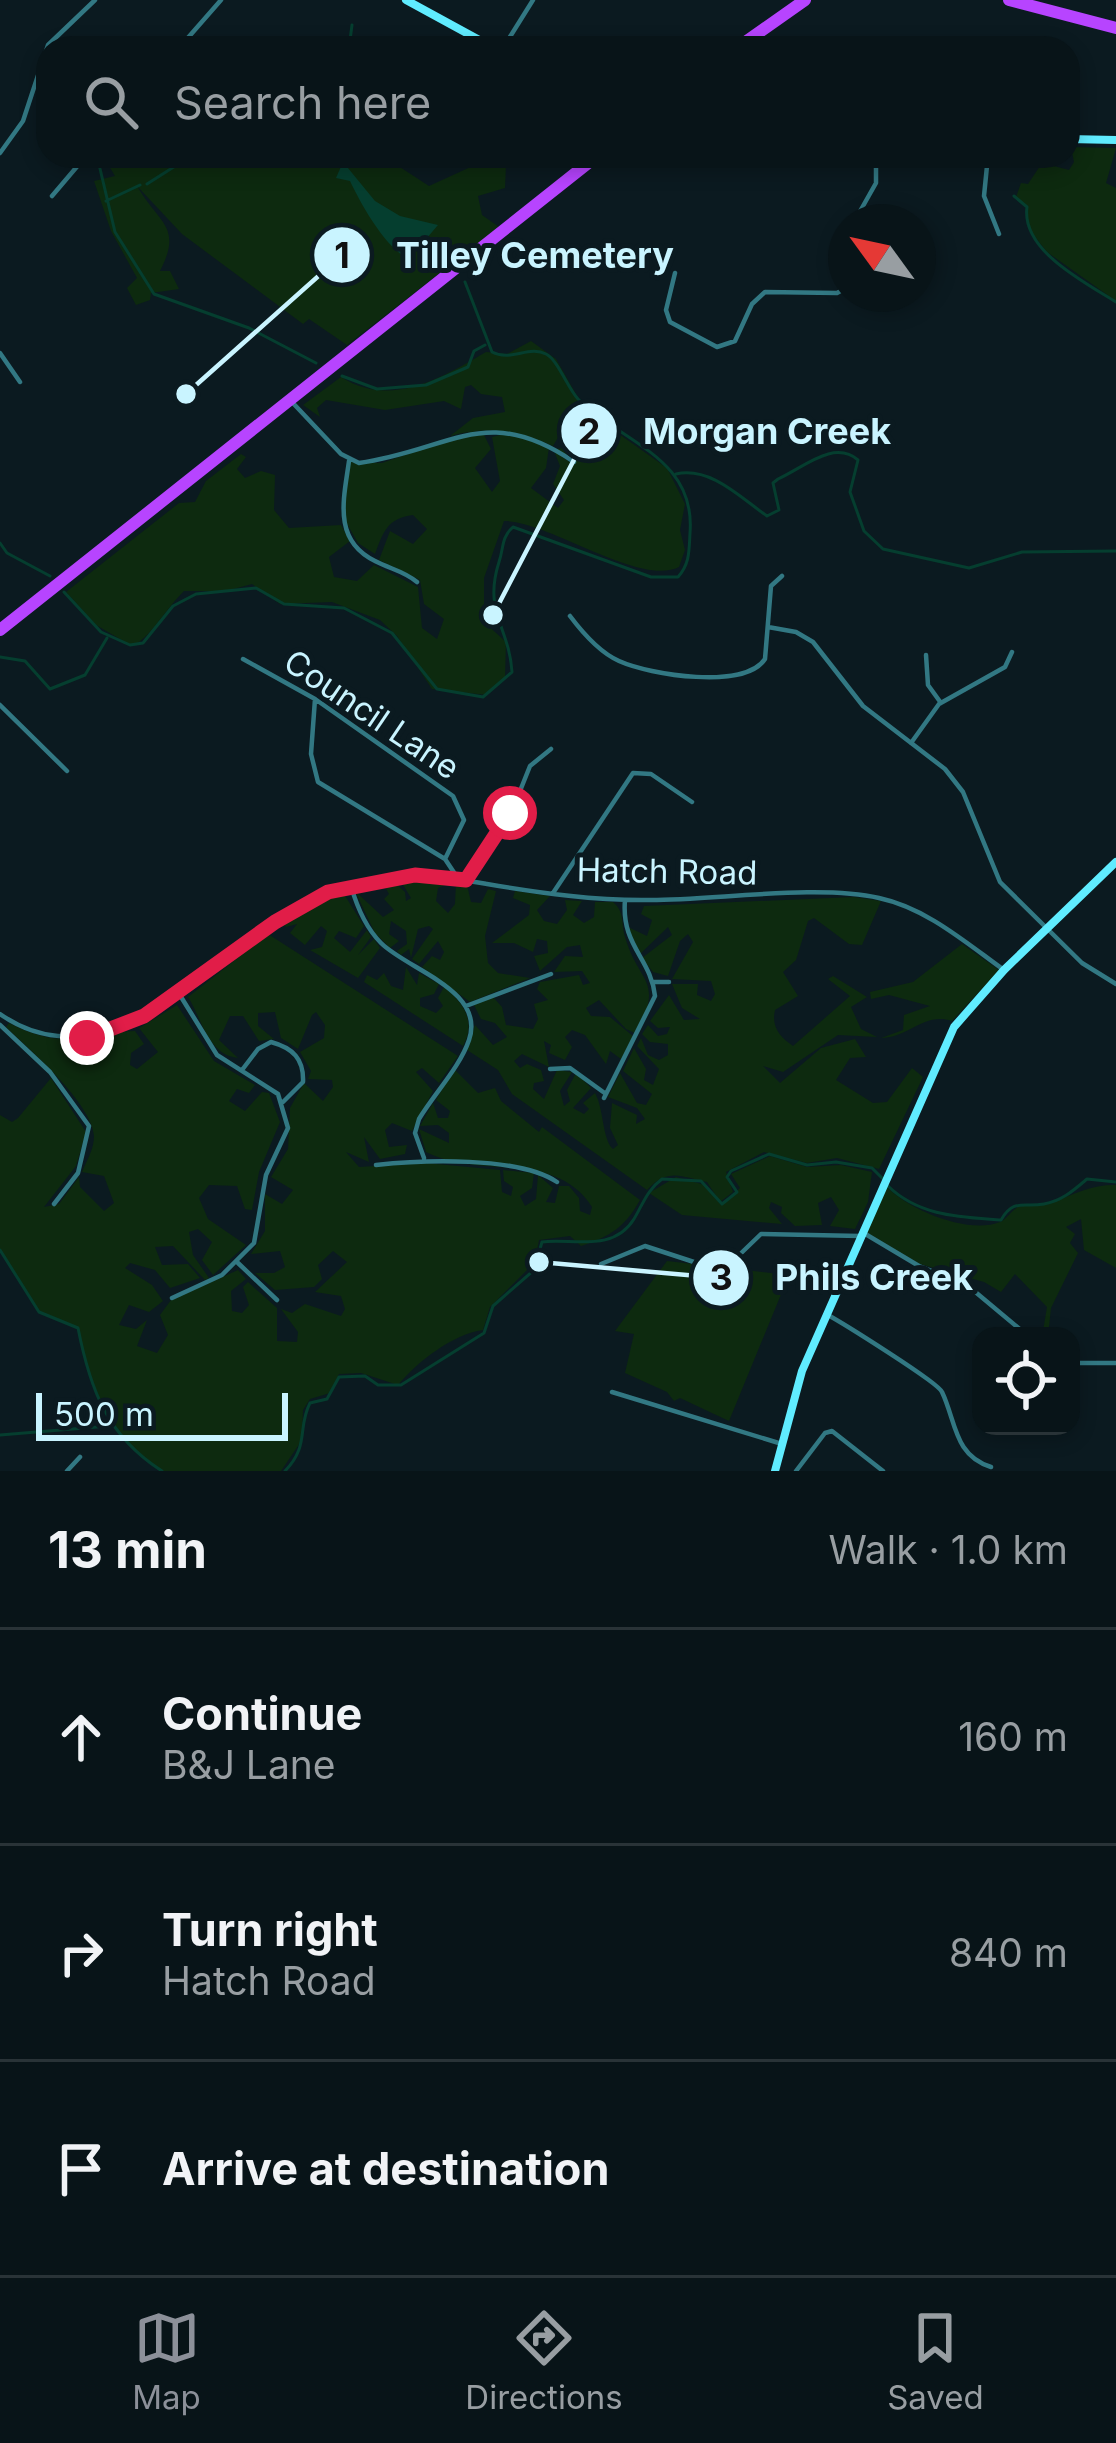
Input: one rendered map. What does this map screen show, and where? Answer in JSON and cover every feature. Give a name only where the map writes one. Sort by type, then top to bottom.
[{"type":"highway","points":[[754,36],[805,0]]},
{"type":"highway","points":[[767,36],[818,0]]},
{"type":"highway","points":[[1009,0],[1116,25]]},
{"type":"highway","points":[[1038,0],[1116,25]]},
{"type":"highway","points":[[457,271],[582,168]]},
{"type":"highway","points":[[0,630],[593,168]]},
{"type":"street","points":[[57,36],[95,0]]},
{"type":"street","points":[[189,36],[220,0]]},
{"type":"street","points":[[406,0],[465,36]]},
{"type":"street","points":[[508,36],[533,0]]},
{"type":"street","points":[[0,153],[23,122],[36,81]]},
{"type":"street","points":[[1080,139],[1116,140]]},
{"type":"street","points":[[52,196],[76,168]]},
{"type":"street","points":[[864,204],[876,183],[875,168]]},
{"type":"street","points":[[987,168],[984,196],[999,234]]},
{"type":"street","points":[[675,273],[666,310],[670,322],[717,347],[735,341],[752,304],[765,292],[828,293]]},
{"type":"street","points":[[0,353],[20,382]]},
{"type":"street","points":[[291,401],[349,460],[382,460],[473,430],[526,434],[574,462]]},
{"type":"street","points":[[349,460],[340,508],[346,528],[371,560],[418,582]]},
{"type":"street","points":[[570,616],[616,660],[676,676],[755,671],[766,655],[771,586],[782,576]]},
{"type":"street","points":[[768,627],[810,639],[855,698],[958,783],[994,874],[1082,963],[1116,984]]},
{"type":"street","points":[[911,743],[941,703],[1005,667],[1012,652]]},
{"type":"street","points":[[926,655],[929,689],[941,703]]},
{"type":"street","name":"Council Lane","points":[[243,659],[315,698],[458,801],[463,824],[445,859]]},
{"type":"street","points":[[315,698],[311,754],[318,782],[445,859],[462,880],[514,806],[530,766],[551,749]]},
{"type":"street","points":[[0,705],[67,771]]},
{"type":"street","points":[[553,893],[633,773],[651,774],[692,802]]},
{"type":"street","points":[[775,1471],[826,1314],[953,1029],[1004,970],[1116,862]]},
{"type":"street","name":"Hatch Road","points":[[0,1015],[37,1034],[87,1038],[122,1028],[300,906],[351,886],[415,875],[625,900],[881,898],[930,918],[1004,970]]},
{"type":"street","points":[[351,886],[367,926],[381,943],[466,1006],[470,1037],[419,1119],[416,1133],[424,1158]]},
{"type":"street","points":[[550,1069],[569,1068],[605,1096],[652,1011],[654,982],[630,946],[625,900]]},
{"type":"street","points":[[466,1006],[550,974]]},
{"type":"street","points":[[654,982],[669,982]]},
{"type":"street","points":[[172,1298],[238,1263],[254,1243],[266,1175],[286,1139],[283,1102],[208,1046],[178,992]]},
{"type":"street","points":[[0,1025],[50,1072],[89,1126],[78,1174],[54,1204]]},
{"type":"street","points":[[242,1070],[258,1049],[272,1042],[290,1049],[304,1068],[303,1080],[296,1094],[283,1102]]},
{"type":"street","points":[[376,1165],[424,1158],[525,1171],[557,1182]]},
{"type":"street","points":[[601,1264],[645,1246],[697,1262],[735,1258],[761,1234],[861,1234],[919,1266],[967,1285],[1017,1327]]},
{"type":"street","points":[[238,1263],[277,1300]]},
{"type":"street","points":[[826,1314],[902,1366],[928,1375],[940,1387],[958,1441],[991,1467]]},
{"type":"street","points":[[1080,1363],[1116,1363]]},
{"type":"street","points":[[612,1392],[782,1444]]},
{"type":"street","points":[[796,1471],[825,1433],[832,1431],[884,1471]]},
{"type":"street","points":[[67,1471],[80,1457]]},
{"type":"shaded area","points":[[1080,147],[1116,148],[1106,183],[1116,188],[1116,301],[1047,252],[1028,228],[1028,207],[1016,197],[1021,183],[1028,184],[1039,168],[1080,168]]},
{"type":"shaded area","points":[[110,168],[401,168],[429,186],[468,168],[506,168],[505,188],[478,196],[482,215],[499,227],[347,345],[309,319],[303,324],[182,234],[137,186],[169,234],[160,271],[170,271],[179,289],[151,293],[150,300],[136,305],[127,288],[137,278],[111,231],[94,181],[115,176]]},
{"type":"shaded area","points":[[340,168],[348,168],[375,201],[400,216],[438,225],[409,259],[383,236],[350,181],[336,178]]},
{"type":"shaded area","points":[[531,341],[556,359],[585,410],[667,468],[685,504],[680,530],[685,550],[679,567],[662,571],[618,561],[545,531],[504,521],[484,578],[484,622],[506,642],[505,677],[487,695],[432,689],[397,636],[380,620],[332,602],[280,604],[252,584],[226,591],[184,591],[132,646],[96,625],[66,592],[179,503],[195,502],[206,481],[241,454],[246,457],[237,469],[245,478],[261,471],[275,475],[274,510],[289,528],[341,525],[350,541],[329,557],[334,577],[357,581],[374,565],[418,587],[422,628],[437,639],[444,619],[424,604],[420,580],[379,560],[390,531],[413,544],[427,529],[413,515],[387,528],[375,554],[358,543],[342,515],[350,462],[382,463],[470,432],[450,436],[473,418],[505,412],[502,397],[481,394],[471,385],[465,387],[461,409],[444,401],[385,410],[326,400],[317,408],[320,417],[303,405],[341,377],[360,386],[398,390],[434,379],[486,352],[507,354]],"holes":[[[567,422],[580,438],[571,447],[556,449],[574,465],[554,451],[560,466],[553,484],[564,500],[558,508],[531,488],[546,468],[549,447],[508,433],[492,437],[500,481],[492,492],[475,468],[491,449],[483,433],[475,431],[514,433],[553,446]]]},
{"type":"shaded area","points":[[399,878],[452,882],[438,888],[436,901],[448,913],[455,904],[456,883],[467,885],[471,902],[481,903],[488,889],[496,891],[485,936],[488,963],[498,973],[530,978],[470,1002],[422,967],[432,956],[440,960],[444,952],[438,941],[419,964],[412,959],[433,929],[429,926],[418,929],[411,958],[409,949],[401,955],[397,951],[407,944],[406,931],[391,921],[389,934],[399,941],[390,948],[375,933],[355,891],[383,917],[394,910],[384,899],[389,894],[381,880],[391,879],[405,892],[406,901],[411,898]]},
{"type":"shaded area","points":[[342,891],[364,926],[356,938],[339,931],[334,938],[350,952],[367,930],[371,937],[358,955],[374,939],[380,948],[358,978],[310,950],[322,947],[327,931],[321,926],[305,945],[290,933],[297,924],[286,927],[282,922]]},
{"type":"shaded area","points":[[515,891],[550,896],[537,910],[544,921],[557,924],[567,910],[565,900],[582,901],[573,915],[584,923],[594,917],[595,902],[613,902],[621,914],[625,937],[649,991],[645,1015],[637,1034],[626,1029],[599,1000],[586,1008],[591,1016],[610,1017],[634,1037],[621,1059],[610,1051],[606,1064],[585,1035],[572,1030],[565,1037],[572,1047],[565,1060],[549,1053],[551,1045],[544,1041],[549,1067],[522,1054],[514,1061],[520,1068],[527,1064],[541,1070],[544,1081],[534,1083],[533,1089],[544,1099],[557,1070],[572,1072],[560,1091],[564,1106],[570,1101],[567,1090],[576,1073],[591,1088],[573,1108],[584,1114],[589,1109],[583,1103],[595,1093],[613,1149],[618,1145],[610,1128],[612,1103],[637,1115],[636,1124],[645,1119],[637,1108],[608,1097],[620,1073],[637,1103],[646,1105],[652,1094],[623,1071],[634,1048],[646,1069],[644,1080],[653,1085],[659,1069],[637,1046],[641,1038],[648,1055],[659,1060],[668,1055],[668,1044],[650,1042],[642,1034],[648,1025],[658,1036],[667,1034],[670,1027],[658,1028],[650,1021],[669,995],[684,1020],[700,1019],[682,1008],[672,984],[698,984],[697,995],[711,1001],[715,994],[711,981],[672,979],[693,942],[688,934],[680,941],[668,976],[653,972],[642,958],[672,935],[668,927],[640,954],[628,927],[647,936],[652,920],[641,914],[644,906],[854,897],[881,901],[862,945],[849,944],[814,918],[808,921],[796,960],[783,972],[798,996],[775,1010],[774,1016],[778,1031],[793,1046],[850,996],[828,979],[833,976],[867,997],[851,1007],[861,1029],[877,1037],[838,1035],[783,1072],[763,1066],[780,1083],[821,1048],[855,1039],[866,1057],[850,1058],[836,1080],[873,1103],[887,1102],[912,1068],[923,1077],[879,1169],[837,1158],[807,1163],[764,1152],[726,1172],[733,1192],[720,1202],[707,1182],[683,1176],[662,1178],[647,1190],[512,1094],[498,1070],[467,1050],[475,1025],[493,1045],[507,1037],[495,1023],[481,1019],[474,1005],[492,996],[502,1007],[506,1025],[533,1029],[538,1019],[534,1004],[548,1000],[537,989],[540,982],[579,975],[583,985],[590,983],[582,971],[554,972],[565,956],[583,957],[580,945],[567,947],[540,971],[534,956],[548,953],[547,941],[537,939],[533,952],[514,943],[492,943],[529,915],[530,905],[513,898]]},
{"type":"shaded area","points":[[268,934],[458,1056],[439,1083],[422,1068],[416,1072],[433,1091],[412,1131],[392,1123],[385,1130],[389,1147],[407,1145],[405,1154],[380,1159],[364,1137],[369,1162],[346,1152],[359,1167],[426,1163],[500,1170],[502,1192],[511,1196],[513,1187],[504,1181],[503,1170],[534,1173],[532,1188],[520,1196],[525,1206],[536,1199],[538,1175],[553,1188],[546,1202],[555,1203],[559,1186],[569,1186],[579,1198],[580,1211],[590,1215],[592,1207],[576,1189],[558,1178],[538,1171],[447,1160],[426,1152],[419,1129],[449,1143],[449,1133],[438,1125],[420,1126],[433,1103],[438,1118],[448,1118],[450,1111],[436,1100],[454,1069],[478,1093],[495,1088],[501,1101],[539,1132],[542,1127],[640,1200],[623,1224],[592,1242],[581,1246],[570,1236],[539,1240],[535,1262],[490,1307],[483,1330],[436,1350],[398,1385],[361,1373],[339,1374],[330,1393],[310,1399],[303,1410],[302,1440],[281,1471],[162,1471],[128,1442],[104,1409],[78,1328],[39,1312],[0,1250],[0,1115],[12,1122],[18,1118],[51,1078],[86,1132],[76,1166],[44,1207],[59,1204],[79,1177],[80,1187],[104,1211],[114,1203],[104,1176],[82,1172],[94,1136],[83,1108],[6,1027],[9,1023],[60,1039],[135,1031],[144,1044],[131,1053],[130,1065],[137,1069],[158,1052],[139,1028],[177,1005],[214,1061],[255,1085],[249,1093],[237,1089],[229,1101],[245,1111],[262,1092],[269,1093],[280,1122],[259,1172],[252,1210],[245,1209],[237,1186],[209,1185],[199,1198],[208,1219],[246,1245],[213,1275],[202,1260],[212,1242],[198,1229],[189,1232],[193,1255],[209,1278],[205,1280],[173,1246],[155,1247],[162,1265],[188,1264],[200,1278],[170,1288],[155,1270],[130,1263],[125,1268],[152,1285],[163,1301],[149,1312],[129,1305],[119,1325],[136,1329],[147,1320],[137,1346],[157,1353],[168,1335],[160,1315],[171,1300],[238,1270],[246,1279],[231,1291],[232,1311],[242,1313],[249,1305],[243,1287],[248,1282],[277,1308],[277,1341],[297,1342],[298,1332],[281,1309],[292,1313],[305,1304],[341,1316],[345,1309],[341,1296],[315,1292],[347,1262],[333,1251],[318,1265],[322,1279],[314,1287],[275,1290],[255,1273],[274,1273],[285,1267],[280,1251],[251,1254],[265,1231],[265,1194],[282,1204],[293,1190],[271,1177],[288,1149],[290,1108],[304,1083],[323,1101],[333,1087],[332,1080],[308,1079],[311,1071],[300,1052],[324,1038],[325,1025],[316,1012],[312,1015],[298,1049],[281,1038],[275,1012],[258,1013],[258,1026],[274,1039],[259,1041],[243,1016],[230,1016],[219,1040],[238,1058],[213,1043],[188,997]]},
{"type":"shaded area","points":[[962,944],[999,970],[952,1021],[924,1022],[900,1034],[881,1038],[903,1030],[904,1015],[930,1006],[889,995],[871,999],[870,992],[913,982]]},
{"type":"shaded area","points":[[406,967],[417,985],[419,973],[439,984],[434,994],[420,998],[420,1006],[436,1013],[443,1006],[438,998],[444,987],[457,999],[468,1021],[463,1046],[364,982],[367,975],[377,980],[384,973],[391,986],[403,990]]},
{"type":"shaded area","points":[[770,1156],[807,1167],[841,1165],[872,1172],[868,1202],[855,1229],[830,1226],[839,1210],[831,1197],[818,1203],[822,1225],[795,1226],[781,1213],[782,1207],[771,1202],[769,1208],[782,1224],[682,1215],[649,1193],[676,1177],[705,1185],[721,1205],[740,1188],[731,1174]]},
{"type":"shaded area","points":[[1116,1185],[1116,1268],[1084,1250],[1081,1219],[1066,1227],[1075,1234],[1070,1243],[1078,1253],[1051,1308],[1049,1327],[1044,1327],[1047,1307],[1015,1274],[1001,1292],[984,1282],[920,1264],[866,1232],[887,1187],[940,1218],[987,1225],[1003,1221],[1021,1205],[1046,1203]]},
{"type":"shaded area","points":[[667,1261],[789,1275],[729,1421],[680,1398],[674,1401],[667,1392],[625,1373],[634,1334],[615,1331]]},
{"type":"waterway","points":[[351,36],[352,25]]},
{"type":"waterway","points":[[100,168],[115,232],[154,294],[249,328],[316,363]]},
{"type":"waterway","points":[[147,184],[172,168]]},
{"type":"waterway","points":[[106,201],[140,185]]},
{"type":"waterway","points":[[1014,196],[1027,207],[1028,223],[1044,251],[1116,302]]},
{"type":"waterway","points":[[443,246],[455,258]]},
{"type":"waterway","points":[[64,592],[101,632],[130,645],[143,643],[173,606],[196,594],[256,588],[284,604],[344,608],[392,633],[437,689],[483,697],[512,672],[494,594],[503,543],[513,527],[651,577],[678,577],[688,557],[689,508],[669,469],[578,399],[546,354],[492,352],[465,282]]},
{"type":"waterway","points":[[342,376],[377,389],[426,385],[468,367],[474,351],[485,345]]},
{"type":"waterway","points":[[676,474],[714,479],[767,516],[779,510],[773,483],[778,479],[818,457],[849,454],[858,460],[850,492],[864,531],[883,549],[969,568],[1022,552],[1116,551]]},
{"type":"waterway","points":[[0,543],[7,553],[50,576]]},
{"type":"waterway","points":[[0,657],[25,661],[50,689],[85,675],[107,638]]},
{"type":"waterway","points":[[285,1471],[298,1453],[310,1403],[327,1399],[339,1377],[365,1376],[378,1385],[401,1385],[484,1333],[493,1306],[534,1270],[542,1242],[591,1242],[615,1236],[625,1230],[662,1179],[701,1181],[722,1204],[737,1192],[727,1177],[731,1171],[769,1154],[807,1165],[836,1162],[872,1168],[883,1179]]},
{"type":"waterway","points":[[888,1186],[928,1210],[1001,1220],[1015,1206],[1056,1200],[1087,1179],[1116,1182]]},
{"type":"waterway","points":[[0,1250],[39,1312],[78,1328],[88,1371],[104,1409],[127,1442],[162,1471]]},
{"type":"waterway","points":[[0,1435],[109,1426]]},
{"type":"place","name":"Tilley Cemetery","points":[[186,394]]},
{"type":"place","name":"Morgan Creek","points":[[493,615]]},
{"type":"place","name":"Phils Creek","points":[[539,1262]]},
{"type":"route","points":[[87,1038],[120,1030],[144,1016],[275,922],[328,892],[375,879],[415,875],[466,880],[510,813]]}]
